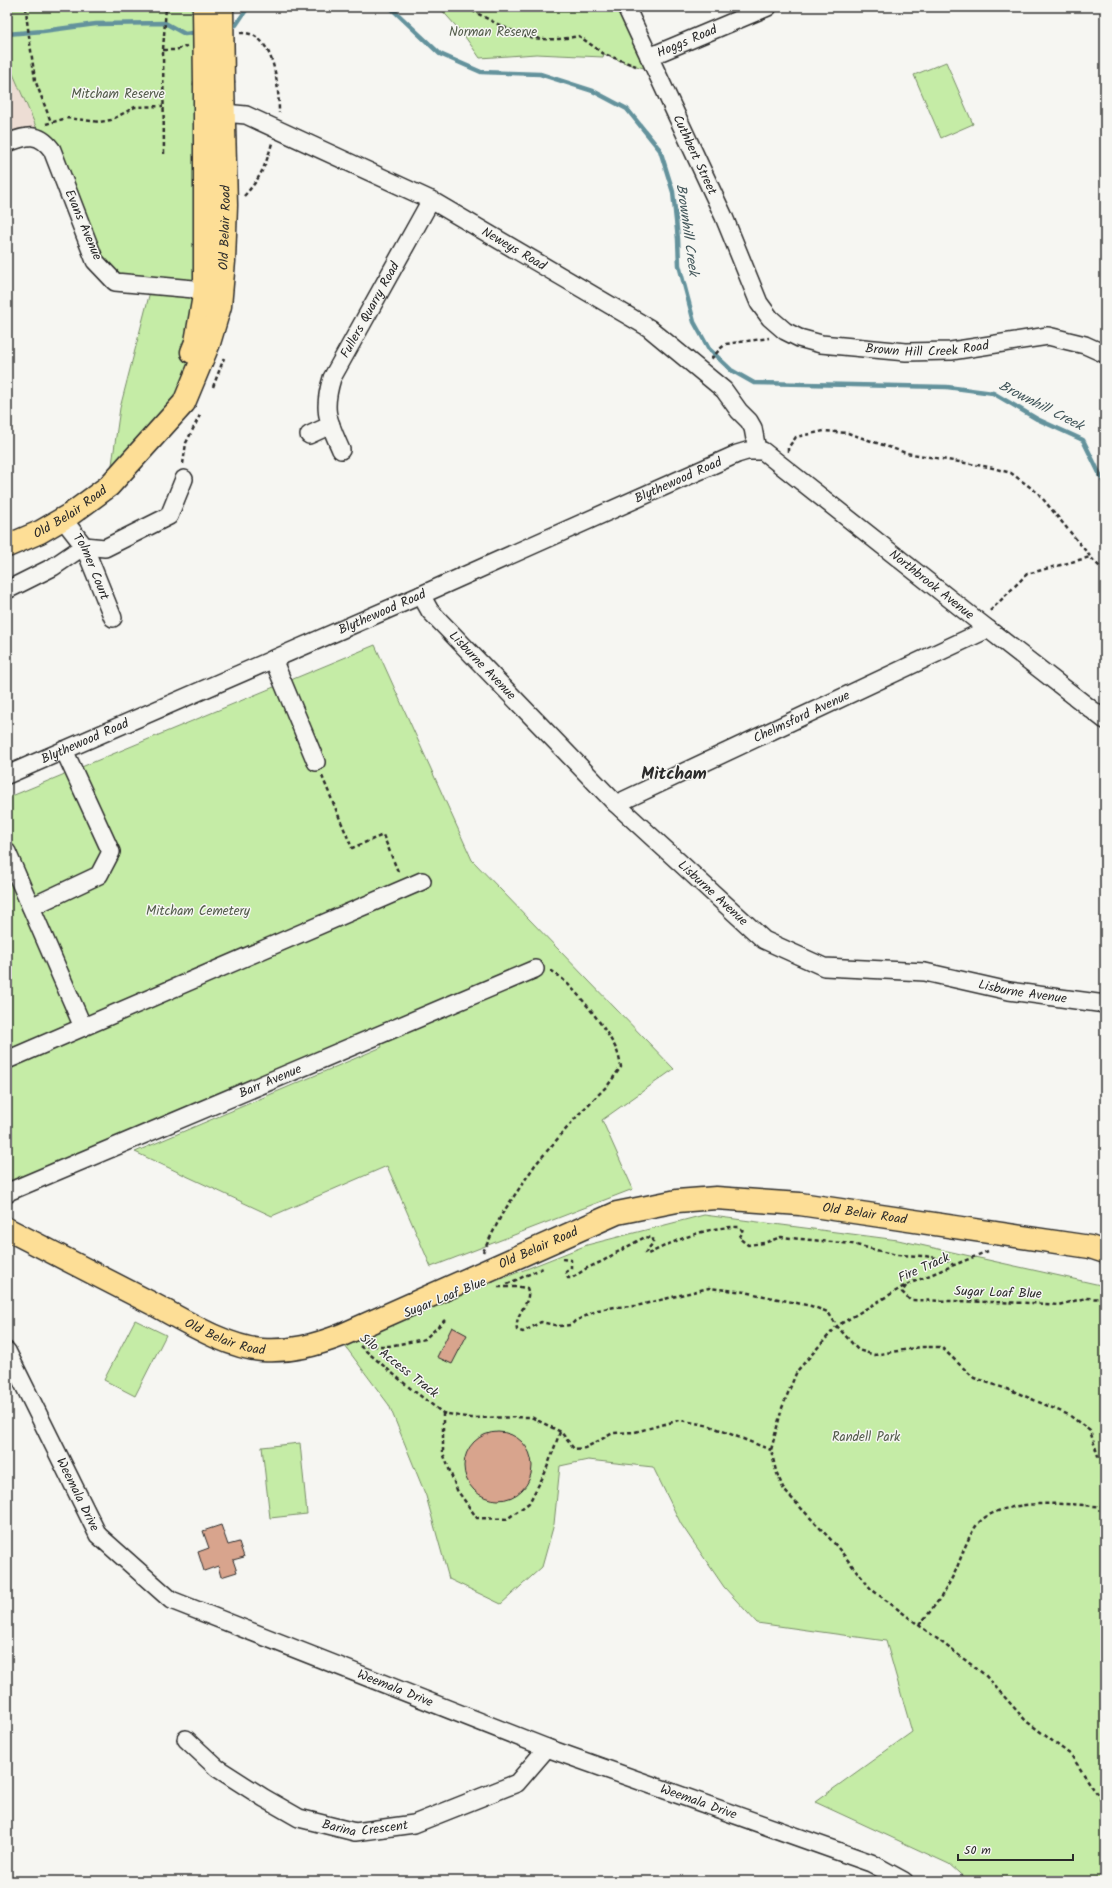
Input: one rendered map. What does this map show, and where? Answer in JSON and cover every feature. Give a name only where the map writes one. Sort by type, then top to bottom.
[{"type":"main road","name":"Old Belair Road","points":[[204,7],[214,84]]},
{"type":"main road","name":"Old Belair Road","points":[[7,546],[40,532],[63,519],[109,486],[158,433],[176,394],[196,342],[213,291],[214,84],[222,7]]},
{"type":"main road","name":"Old Belair Road","points":[[7,1229],[183,1320],[231,1342],[261,1350],[286,1350],[351,1340],[617,1213],[677,1201],[716,1198],[800,1204],[1083,1246],[1105,1252]]},
{"type":"street","name":"Cuthbert Street","points":[[626,7],[724,217],[759,304]]},
{"type":"street","name":"Hoggs Road","points":[[652,62],[768,7]]},
{"type":"street","name":"Neweys Road","points":[[214,112],[246,115],[431,200],[649,328],[724,390],[753,428],[757,450]]},
{"type":"street","name":"Evans Avenue","points":[[34,137],[41,138],[52,150],[96,261],[115,282],[213,291]]},
{"type":"street","points":[[7,143],[23,138],[34,137]]},
{"type":"street","name":"Fullers Quarry Road","points":[[341,450],[326,409],[332,378],[431,200]]},
{"type":"street","name":"Brown Hill Creek Road","points":[[759,304],[770,318],[781,328],[799,338],[821,344],[906,352],[951,350],[1048,336],[1085,345],[1105,354]]},
{"type":"street","points":[[309,435],[331,425]]},
{"type":"street","name":"Northbrook Avenue","points":[[757,450],[763,452],[983,626],[1105,720]]},
{"type":"street","name":"Blythewood Road","points":[[7,775],[421,595],[737,454],[757,450]]},
{"type":"street","points":[[7,590],[53,567],[84,546],[105,548],[169,516],[184,479]]},
{"type":"street","name":"Tolmer Court","points":[[63,519],[84,546],[113,618]]},
{"type":"street","name":"Lisburne Avenue","points":[[421,595],[430,611],[616,804],[764,940],[824,967],[925,972],[1009,991],[1105,1004]]},
{"type":"street","name":"Chelmsford Avenue","points":[[616,804],[983,626]]},
{"type":"street","points":[[273,659],[316,762]]},
{"type":"street","points":[[31,907],[99,875],[111,852],[64,750]]},
{"type":"street","points":[[7,852],[83,1027]]},
{"type":"street","points":[[7,1060],[422,882]]},
{"type":"street","name":"Barr Avenue","points":[[7,1194],[8,1192],[535,968]]},
{"type":"street","name":"Weemala Drive","points":[[7,1351],[98,1536],[171,1600],[546,1748],[871,1863],[904,1881]]},
{"type":"street","name":"Barina Crescent","points":[[186,1739],[217,1768],[299,1818],[355,1832],[414,1824],[517,1783],[546,1748]]},
{"type":"path","points":[[26,7],[35,80],[51,122]]},
{"type":"path","points":[[164,154],[163,50],[166,7]]},
{"type":"path","points":[[466,7],[481,16],[530,37],[562,39],[579,36],[596,49],[628,64],[648,69],[652,62]]},
{"type":"path","points":[[238,33],[245,32],[258,38],[270,54],[275,69],[279,112],[276,128]]},
{"type":"path","points":[[163,50],[176,50],[190,45]]},
{"type":"path","points":[[34,137],[42,125],[67,118],[88,122],[100,122],[111,120],[136,107],[163,106]]},
{"type":"path","points":[[711,360],[726,344],[771,338],[776,336],[781,328]]},
{"type":"path","points":[[789,473],[788,448],[796,437],[824,431],[848,433],[906,453],[989,467],[1011,473],[1038,493],[1105,572]]},
{"type":"path","points":[[983,626],[1027,574],[1090,556]]},
{"type":"path","points":[[316,762],[352,848],[383,835],[406,889]]},
{"type":"path","points":[[482,1253],[502,1214],[535,1165],[579,1114],[608,1086],[620,1067],[618,1052],[591,1011],[560,975],[550,970],[535,968]]},
{"type":"path","name":"Sugar Loaf Blue","points":[[558,1261],[564,1259],[571,1260],[571,1268],[566,1272],[568,1278],[572,1278],[587,1268],[603,1261],[645,1237],[653,1238],[653,1243],[645,1253],[648,1254],[675,1241],[711,1230],[740,1227],[743,1232],[739,1238],[748,1245],[764,1243],[781,1236],[852,1244],[896,1255],[925,1256],[948,1260],[953,1265]]},
{"type":"path","name":"Fire Track","points":[[771,1450],[782,1408],[797,1371],[837,1326],[906,1285],[989,1251]]},
{"type":"path","name":"Sugar Loaf Blue","points":[[491,1290],[547,1266]]},
{"type":"path","name":"Sugar Loaf Blue","points":[[906,1285],[902,1292],[910,1300],[1058,1305],[1086,1298],[1105,1299]]},
{"type":"path","points":[[498,1287],[527,1288],[528,1299],[517,1317],[516,1325],[517,1330],[523,1332],[541,1322],[559,1326],[571,1324],[598,1310],[615,1307],[636,1306],[709,1288],[745,1292],[811,1306],[828,1312],[837,1326],[858,1350],[876,1355],[920,1347],[941,1347],[974,1378],[1013,1391],[1069,1415],[1090,1431],[1099,1459],[1105,1462]]},
{"type":"path","points":[[351,1340],[389,1346],[426,1338],[445,1320]]},
{"type":"path","points":[[351,1340],[366,1342]]},
{"type":"path","name":"Silo Access Track","points":[[351,1340],[443,1413],[471,1418],[531,1417],[561,1432],[545,1473],[529,1503],[507,1519],[477,1518],[457,1490],[443,1453],[443,1413]]},
{"type":"path","points":[[561,1432],[574,1449],[585,1448],[613,1433],[635,1432],[680,1420],[710,1426],[771,1450],[776,1471],[784,1490],[834,1543],[871,1589],[985,1675],[1026,1721],[1071,1755],[1105,1806]]},
{"type":"path","points":[[919,1626],[941,1599],[977,1524],[994,1512],[1028,1504],[1066,1504],[1105,1507]]},
{"type":"shaded area","points":[[7,60],[34,122],[41,138],[7,143]]},
{"type":"green space","name":"Mitcham Reserve","points":[[7,7],[204,7],[205,289],[184,403],[109,486],[120,408],[152,284],[115,282],[41,138],[7,60]]},
{"type":"green space","name":"Norman Reserve","points":[[439,7],[626,7],[648,69],[628,64],[604,54],[603,57],[536,54],[480,58],[463,34]]},
{"type":"green space","points":[[946,62],[973,124],[941,138],[914,75]]},
{"type":"green space","name":"Mitcham Cemetery","points":[[375,645],[472,860],[674,1069],[602,1120],[633,1189],[431,1267],[387,1166],[272,1216],[135,1152],[382,1047],[375,1030],[7,1186],[7,798]]},
{"type":"green space","name":"Randell Park","points":[[704,1215],[898,1240],[1105,1286],[1105,1881],[968,1881],[949,1864],[815,1802],[912,1732],[886,1641],[757,1623],[724,1587],[681,1524],[653,1467],[588,1460],[560,1466],[554,1524],[542,1567],[501,1604],[449,1579],[426,1496],[389,1405],[345,1346],[438,1304],[587,1245]]},
{"type":"green space","points":[[135,1320],[166,1335],[135,1396],[104,1380]]},
{"type":"green space","points":[[300,1443],[307,1514],[270,1518],[262,1447]]},
{"type":"building","points":[[452,1327],[467,1335],[452,1364],[437,1357]]},
{"type":"building","points":[[491,1432],[505,1432],[517,1437],[527,1447],[532,1459],[532,1473],[527,1485],[517,1495],[505,1500],[491,1500],[479,1495],[469,1485],[464,1473],[464,1459],[469,1447],[479,1437]]},
{"type":"building","points":[[221,1525],[228,1545],[239,1542],[244,1557],[233,1560],[237,1572],[221,1577],[218,1566],[204,1571],[198,1552],[209,1548],[203,1531]]},
{"type":"waterway","name":"Brownhill Creek","points":[[228,27],[236,25],[248,7]]},
{"type":"waterway","name":"Brownhill Creek","points":[[390,7],[440,54],[481,72],[540,74],[593,91],[627,109],[660,150],[673,192],[679,265],[694,322],[709,349],[731,370],[754,383],[947,387],[993,393],[1037,419],[1083,440],[1105,485]]},
{"type":"waterway","name":"Brownhill Creek","points":[[7,34],[96,24],[165,23],[185,34],[199,32]]},
{"type":"district","name":"Mitcham","points":[[674,774]]}]
